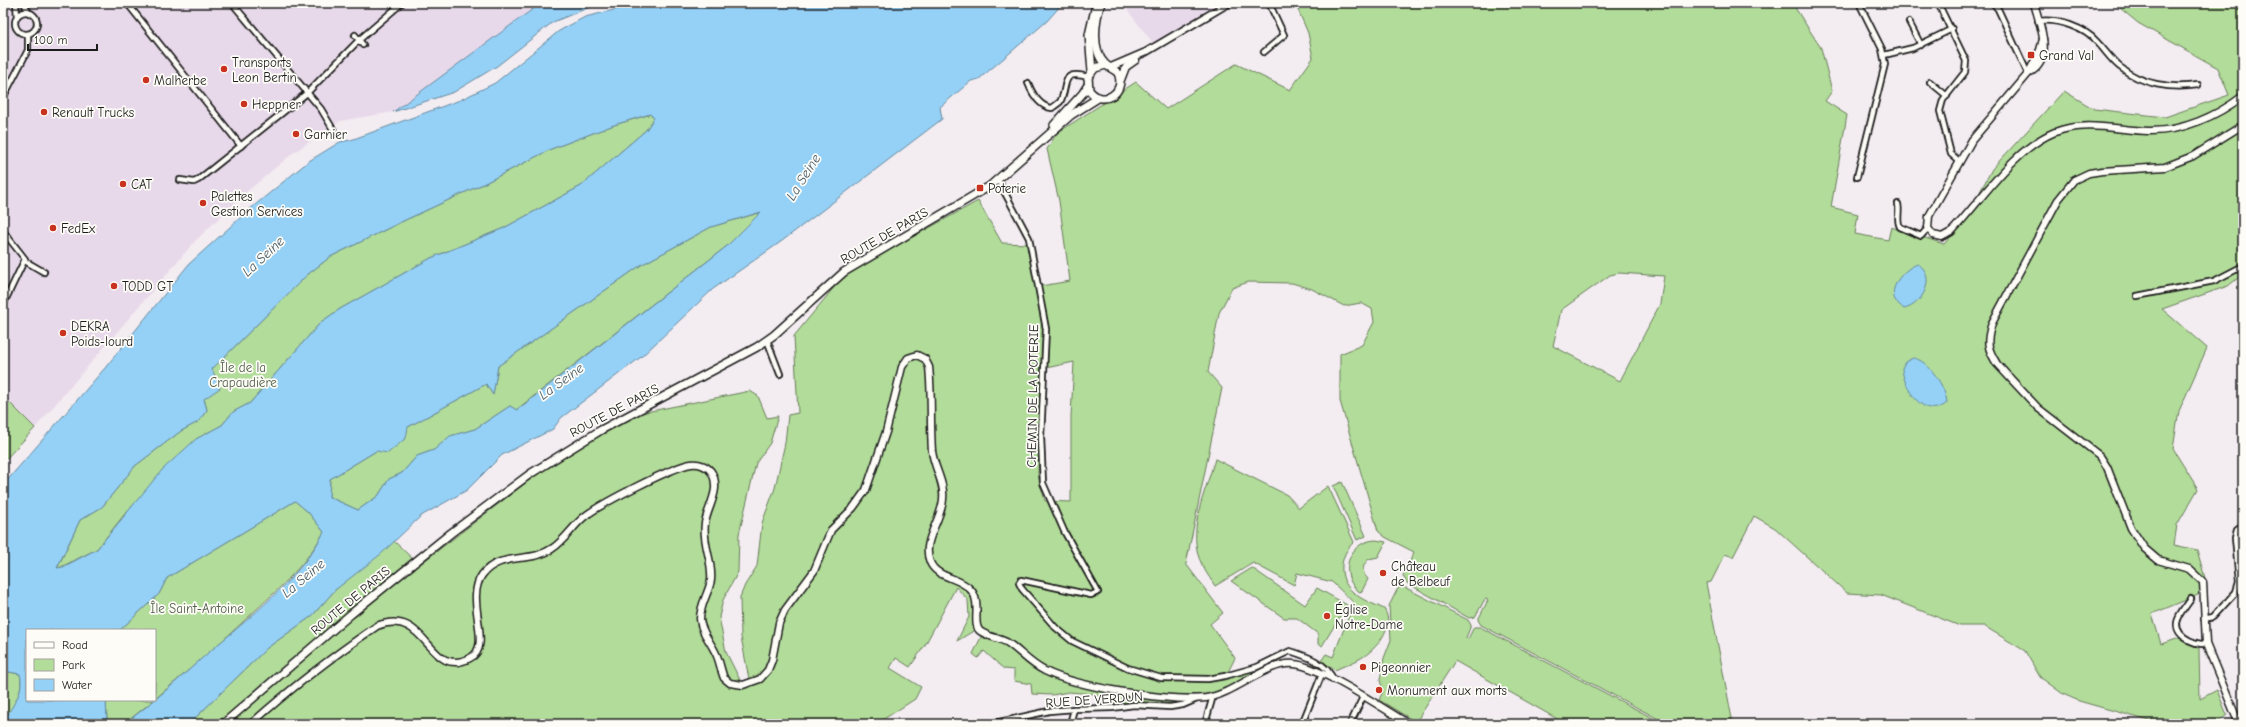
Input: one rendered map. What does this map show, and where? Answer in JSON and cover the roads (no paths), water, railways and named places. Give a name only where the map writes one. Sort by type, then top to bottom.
[{"type":"main road","points":[[1097,3],[1092,17],[1090,35],[1089,78],[1092,93],[1098,98]]},
{"type":"main road","points":[[1101,3],[1096,37],[1099,52],[1109,66],[1118,73],[1121,80]]},
{"type":"main road","points":[[1035,146],[1071,115],[1098,98],[1113,96],[1118,90],[1126,67],[1146,52],[1229,3]]},
{"type":"main road","points":[[2034,3],[2043,39],[2044,47],[2042,62],[2028,74],[1972,140],[1959,161],[1928,216],[1928,228],[1936,236],[1948,235],[2016,160],[2030,147],[2057,131],[2080,126],[2149,131],[2177,128],[2207,118],[2243,96]]},
{"type":"main road","points":[[2028,74],[2040,50],[2043,39]]},
{"type":"main road","points":[[1035,146],[1083,93],[1089,78],[1098,66],[1109,66],[1146,52]]},
{"type":"main road","points":[[2239,724],[2206,644],[2204,619],[2205,604],[2202,582],[2189,569],[2158,560],[2144,548],[2130,528],[2107,467],[2100,456],[2038,408],[1997,364],[1992,356],[1987,339],[1992,323],[2058,200],[2074,180],[2089,173],[2102,171],[2165,167],[2193,156],[2243,125]]},
{"type":"main road","name":"ROUTE DE PARIS","points":[[223,724],[363,605],[457,529],[530,474],[601,430],[725,365],[767,340],[850,267],[950,211],[998,180],[1035,146]]},
{"type":"main road","points":[[251,724],[321,665],[377,626],[385,623],[400,621],[411,626],[432,649],[445,660],[460,662],[472,658],[478,648],[480,640],[474,600],[476,586],[489,567],[505,559],[535,557],[545,553],[554,548],[581,520],[596,509],[646,483],[692,464],[701,465],[711,472],[715,486],[704,532],[705,548],[712,573],[711,583],[701,610],[702,628],[717,655],[724,678],[736,685],[747,684],[760,679],[768,670],[772,660],[779,623],[785,610],[814,571],[831,530],[853,508],[866,490],[886,432],[902,367],[905,361],[914,355],[921,356],[929,367],[932,453],[943,492],[942,508],[932,532],[928,556],[937,571],[965,584],[974,593],[978,606],[977,624],[981,632],[1009,644],[1028,662],[1062,679],[1146,695],[1198,698],[1213,696],[1282,665],[1300,665],[1322,674],[1409,724]]},
{"type":"street","points":[[16,3],[17,17],[15,22],[17,29],[22,33],[28,34],[34,30],[36,24],[34,17],[29,13],[24,3]]},
{"type":"street","points":[[127,3],[241,146]]},
{"type":"street","points":[[232,3],[329,120],[334,131]]},
{"type":"street","points":[[180,180],[196,182],[307,93],[359,40],[402,3]]},
{"type":"street","points":[[1264,52],[1284,34],[1269,3]]},
{"type":"street","points":[[1857,177],[1885,68],[1884,55],[1859,3]]},
{"type":"street","points":[[1938,3],[1964,53],[1966,65],[1963,76],[1940,107],[1951,154],[1959,161]]},
{"type":"street","points":[[1993,3],[1998,9],[2028,74]]},
{"type":"street","points":[[17,17],[22,13],[29,13]]},
{"type":"street","points":[[2038,21],[2059,22],[2084,33],[2096,40],[2119,67],[2130,74],[2152,83],[2167,87],[2198,85]]},
{"type":"street","points":[[1909,22],[1921,45]]},
{"type":"street","points":[[1884,55],[1921,45],[1952,29]]},
{"type":"street","points":[[3,98],[28,50],[28,34]]},
{"type":"street","points":[[355,35],[363,45]]},
{"type":"street","points":[[1028,83],[1031,91],[1042,103],[1050,108],[1060,102],[1065,82],[1070,76],[1078,74],[1089,78]]},
{"type":"street","points":[[1930,82],[1947,96]]},
{"type":"street","name":"CHEMIN DE LA POTERIE","points":[[998,180],[1029,238],[1046,329],[1041,437],[1043,483],[1064,531],[1098,592],[1091,595],[1021,580],[1019,583],[1022,589],[1055,627],[1072,641],[1112,661],[1145,674],[1161,678],[1208,679],[1257,667],[1290,651],[1317,662],[1328,670],[1333,680]]},
{"type":"street","points":[[1898,204],[1899,210],[1897,222],[1900,227],[1921,236],[1928,228]]},
{"type":"street","points":[[3,231],[23,254],[25,261],[3,305]]},
{"type":"street","points":[[25,261],[44,272]]},
{"type":"street","points":[[2137,296],[2214,281],[2243,266]]},
{"type":"street","points":[[767,340],[780,374]]},
{"type":"street","points":[[2204,619],[2213,617],[2236,592],[2239,582],[2235,534],[2243,526]]},
{"type":"street","points":[[2191,599],[2178,618],[2177,626],[2182,637],[2197,645],[2206,644]]},
{"type":"street","points":[[1302,724],[1322,674]]},
{"type":"street","points":[[1205,724],[1213,696]]},
{"type":"street","points":[[1350,724],[1363,697]]},
{"type":"street","name":"RUE DE VERDUN","points":[[990,724],[1049,711],[1074,708],[1112,708],[1134,705],[1170,708],[1188,703],[1198,698]]},
{"type":"street","points":[[1070,724],[1074,708]]},
{"type":"water","points":[[541,3],[600,3],[553,22],[497,66],[454,92],[393,112]]},
{"type":"water","name":"La Seine","points":[[643,3],[1063,3],[1047,21],[1004,58],[979,79],[971,81],[940,107],[942,119],[782,241],[713,289],[641,357],[561,418],[553,429],[502,455],[467,490],[421,516],[381,554],[335,590],[312,616],[267,648],[189,724],[124,724],[153,701],[156,701],[156,699],[257,611],[288,582],[302,566],[324,532],[308,512],[295,501],[167,578],[159,594],[121,629],[26,629],[26,701],[106,701],[107,721],[100,724],[3,724],[19,694],[21,681],[20,674],[9,672],[3,677],[3,485],[105,368],[189,264],[250,209],[309,161],[340,142],[351,140],[460,100],[495,83],[559,31],[585,17]],"holes":[[[650,114],[654,118],[646,130],[581,186],[504,228],[431,258],[340,309],[321,322],[250,403],[233,412],[222,425],[196,439],[162,470],[97,549],[63,567],[57,568],[80,520],[102,507],[135,466],[181,431],[198,422],[207,410],[204,399],[220,388],[212,369],[307,275],[330,257],[483,184],[551,149],[614,125]],[[761,212],[727,246],[517,410],[510,406],[475,429],[450,436],[434,450],[417,456],[402,473],[389,479],[378,496],[358,510],[329,497],[330,479],[376,451],[388,453],[406,438],[408,427],[486,384],[493,395],[498,366],[641,265],[711,227]]]},
{"type":"water","points":[[1918,264],[1924,269],[1926,276],[1927,282],[1925,290],[1917,302],[1904,309],[1895,300],[1893,295],[1894,289],[1899,278],[1908,269]]},
{"type":"water","points":[[1913,358],[1919,360],[1931,369],[1944,390],[1947,403],[1939,408],[1930,408],[1916,400],[1906,384],[1902,368],[1905,362]]},
{"type":"place","name":"Grand Val","points":[[2031,55]]},
{"type":"place","name":"Transports Leon Bertin","points":[[224,69]]},
{"type":"place","name":"Malherbe","points":[[146,80]]},
{"type":"place","name":"Heppner","points":[[244,104]]},
{"type":"place","name":"Renault Trucks","points":[[44,112]]},
{"type":"place","name":"Garnier","points":[[296,134]]},
{"type":"place","name":"CAT","points":[[123,184]]},
{"type":"place","name":"Poterie","points":[[980,188]]},
{"type":"place","name":"Palettes Gestion Services","points":[[203,203]]},
{"type":"place","name":"FedEx","points":[[53,228]]},
{"type":"place","name":"TODD GT","points":[[114,286]]},
{"type":"place","name":"DEKRA Poids-lourd","points":[[63,333]]},
{"type":"place","name":"Château de Belbeuf","points":[[1383,573]]},
{"type":"place","name":"Église Notre-Dame","points":[[1327,616]]},
{"type":"place","name":"Pigeonnier","points":[[1363,667]]},
{"type":"place","name":"Monument aux morts","points":[[1379,690]]},
{"type":"park label","name":"Île de la Crapaudière","points":[[243,374]]},
{"type":"park label","name":"Île Saint-Antoine","points":[[197,608]]}]
